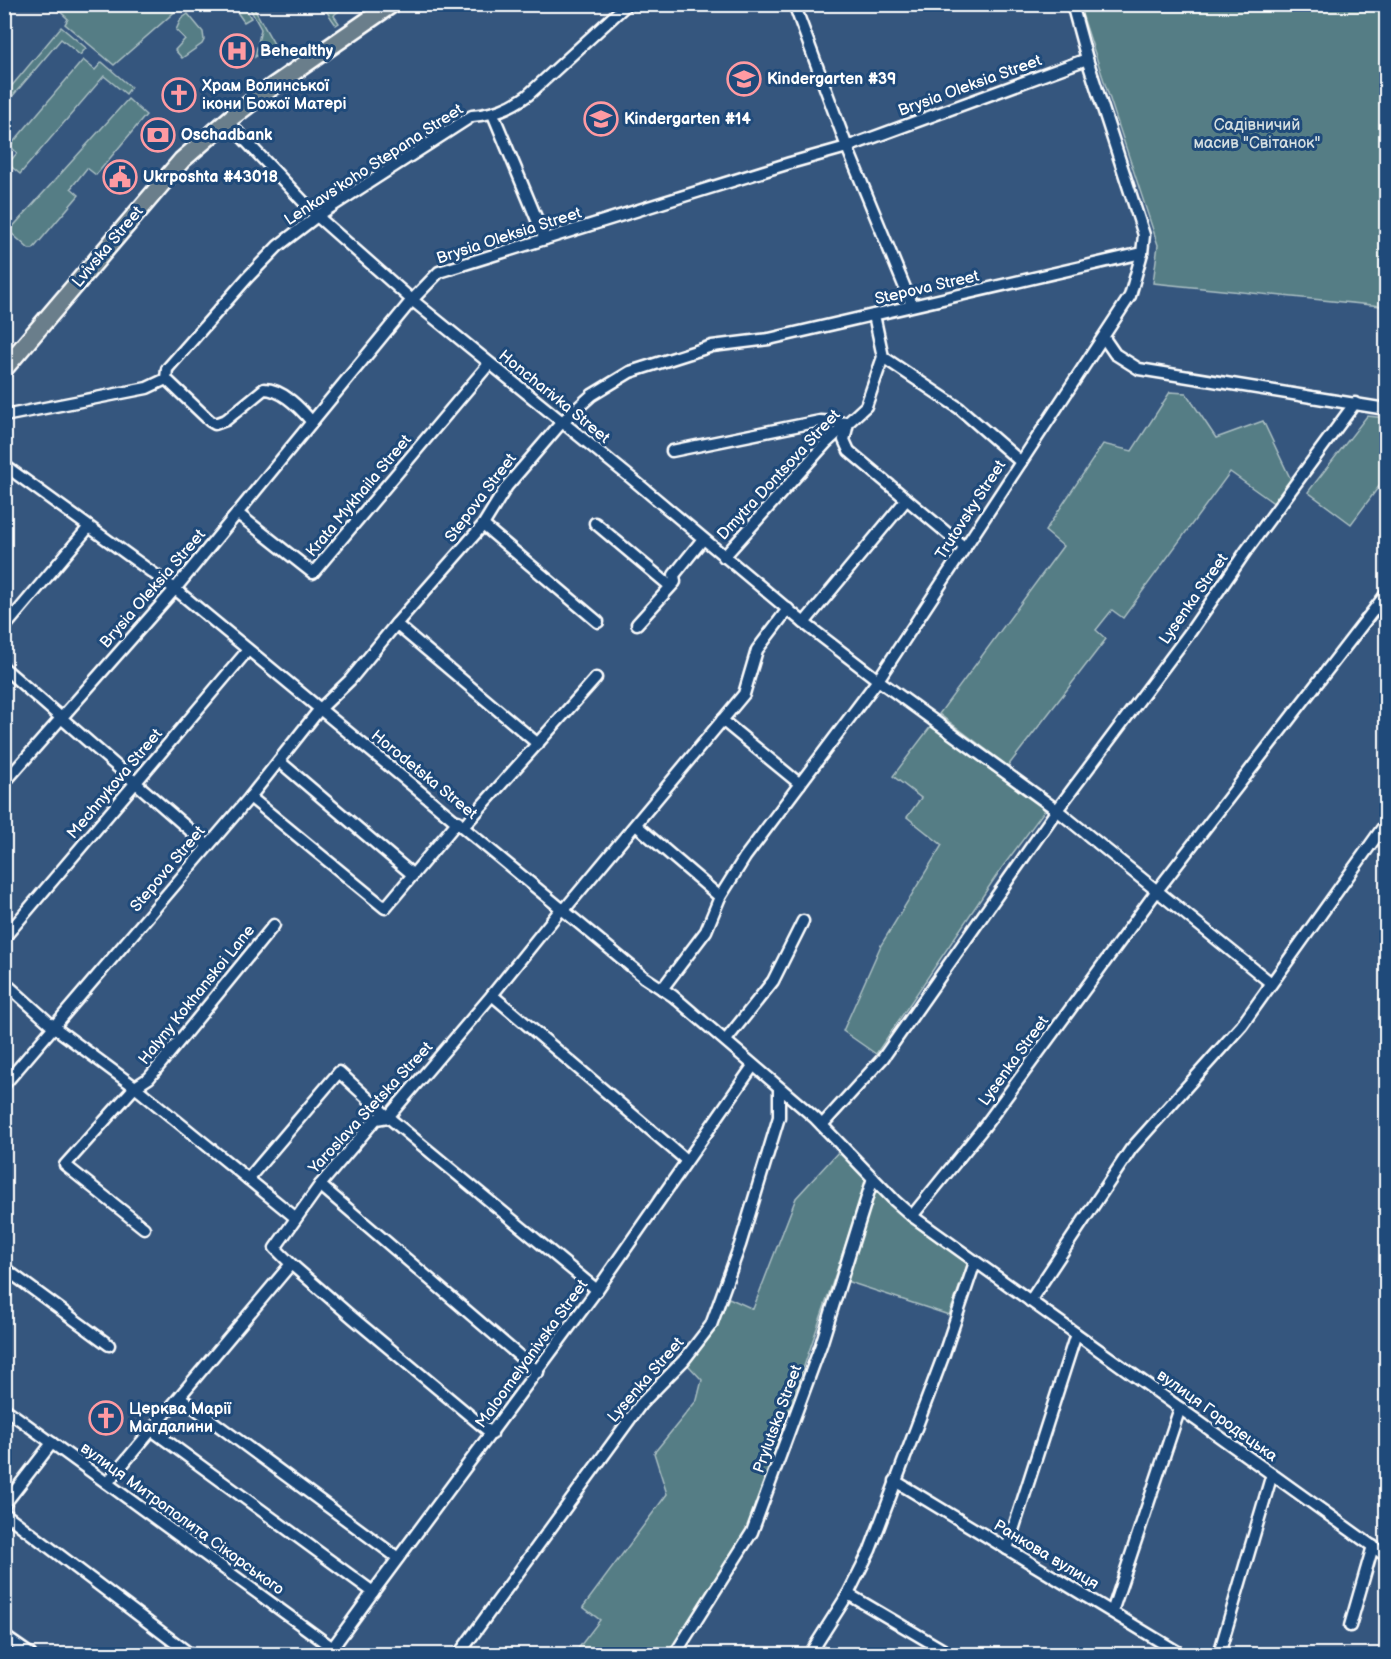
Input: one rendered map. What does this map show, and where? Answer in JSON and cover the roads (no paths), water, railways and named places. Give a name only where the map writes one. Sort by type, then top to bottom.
[{"type":"main road","name":"Lvivska Street","points":[[4,369],[182,160],[227,121],[286,77],[392,4]]},
{"type":"street","points":[[794,4],[847,147],[912,306]]},
{"type":"street","name":"Trutovsky Street","points":[[662,989],[706,931],[720,897],[745,857],[878,680],[1130,296],[1142,253],[1144,235],[1087,59],[1072,4]]},
{"type":"street","name":"Lenkavsʹkoho Stepana Street","points":[[166,379],[167,369],[278,246],[317,216],[472,116],[493,114],[512,106],[528,95],[624,5]]},
{"type":"street","name":"Brysia Oleksia Street","points":[[4,783],[175,589],[412,300],[439,272],[780,165],[847,147],[1087,59]]},
{"type":"street","points":[[493,114],[545,239]]},
{"type":"street","name":"Honcharivka Street","points":[[227,121],[317,216],[412,300],[804,623],[878,680]]},
{"type":"street","name":"Stepova Street","points":[[4,1085],[250,797],[319,710],[350,680],[483,525],[507,486],[562,422],[592,395],[630,372],[712,345],[769,339],[1142,253]]},
{"type":"street","points":[[874,315],[883,357],[959,408],[1021,462]]},
{"type":"street","points":[[1104,338],[1115,354],[1139,369],[1386,409]]},
{"type":"street","name":"Dmytra Dontsova Street","points":[[724,557],[826,443],[866,406],[883,357]]},
{"type":"street","name":"Krata Mykhaila Street","points":[[237,513],[313,573],[489,364]]},
{"type":"street","points":[[4,416],[147,388],[166,379],[215,424],[226,420],[264,388],[282,394],[312,422]]},
{"type":"street","name":"Lysenka Street","points":[[818,1122],[883,1058],[1057,810],[1355,404]]},
{"type":"street","points":[[672,451],[820,421],[848,423],[844,440],[849,451],[965,548]]},
{"type":"street","name":"Horodetska Street","points":[[4,465],[175,589],[644,977],[726,1041],[818,1122],[912,1216]]},
{"type":"street","points":[[804,623],[906,500]]},
{"type":"street","points":[[595,523],[670,586]]},
{"type":"street","points":[[483,525],[598,622]]},
{"type":"street","points":[[4,628],[89,527]]},
{"type":"street","name":"Dmytra Dontsova Street","points":[[637,624],[675,582],[674,576],[703,539]]},
{"type":"street","name":"Lysenka Street","points":[[912,1216],[984,1127],[1156,892],[1386,594]]},
{"type":"street","name":"Yaroslava Stetska Street","points":[[291,1264],[275,1248],[320,1185],[376,1119],[388,1117],[744,694],[757,650],[788,609]]},
{"type":"street","points":[[396,624],[538,744]]},
{"type":"street","name":"Mechnykova Street","points":[[4,938],[248,650]]},
{"type":"street","points":[[4,668],[207,845]]},
{"type":"street","points":[[250,797],[385,908],[413,875],[538,744],[596,678]]},
{"type":"street","points":[[878,680],[1057,810],[1271,983]]},
{"type":"street","points":[[722,720],[800,784]]},
{"type":"street","points":[[279,761],[413,875]]},
{"type":"street","points":[[1030,1301],[1131,1149],[1242,1025],[1386,823]]},
{"type":"street","points":[[636,825],[720,897]]},
{"type":"street","points":[[726,1041],[773,981],[803,921]]},
{"type":"street","name":"Halyny Kokhanskoi Lane","points":[[144,1228],[65,1165],[135,1086],[149,1078],[274,925]]},
{"type":"street","points":[[4,982],[54,1027],[135,1086],[296,1218]]},
{"type":"street","points":[[492,995],[686,1160]]},
{"type":"street","name":"Maloomelyanivska Street","points":[[334,1652],[373,1592],[597,1290],[753,1066]]},
{"type":"street","points":[[248,1179],[339,1072],[388,1117],[597,1290]]},
{"type":"street","name":"Lysenka Street","points":[[459,1654],[641,1404],[684,1360],[711,1325],[740,1245],[779,1117],[779,1088]]},
{"type":"street","name":"Prylutska Street","points":[[675,1654],[752,1532],[821,1345],[873,1178]]},
{"type":"street","points":[[320,1185],[538,1372]]},
{"type":"street","name":"вулиця Городецька","points":[[912,1216],[1386,1556]]},
{"type":"street","points":[[810,1654],[848,1594],[870,1550],[944,1354],[975,1262]]},
{"type":"street","points":[[107,1483],[181,1398],[291,1264],[492,1434]]},
{"type":"street","points":[[4,1268],[109,1345]]},
{"type":"street","points":[[1007,1549],[1076,1334]]},
{"type":"street","points":[[181,1398],[398,1558]]},
{"type":"street","name":"вулиця Митрополита Сікорського","points":[[4,1408],[334,1652]]},
{"type":"street","points":[[1112,1612],[1180,1408]]},
{"type":"street","points":[[153,1431],[373,1592]]},
{"type":"street","points":[[4,1505],[52,1443]]},
{"type":"street","points":[[1219,1654],[1272,1474]]},
{"type":"street","name":"Ранкова вулиця","points":[[895,1481],[1181,1654]]},
{"type":"street","points":[[4,1513],[190,1654]]},
{"type":"street","points":[[1350,1626],[1372,1546]]},
{"type":"street","points":[[848,1594],[950,1654]]},
{"type":"street","points":[[4,1636],[30,1654]]},
{"type":"place","name":"Behealthy","points":[[237,51]]},
{"type":"place","name":"Kindergarten #39","points":[[744,79]]},
{"type":"place","name":"Храм Волинської ікони Божої Матері","points":[[179,95]]},
{"type":"place","name":"Kindergarten #14","points":[[601,119]]},
{"type":"place","name":"Oschadbank","points":[[158,135]]},
{"type":"place","name":"Ukrposhta #43018","points":[[120,177]]},
{"type":"place","name":"Церква Марії Магдалини","points":[[106,1418]]},
{"type":"park label","name":"Садівничий масив \"Світанок\"","points":[[1257,134]]}]
